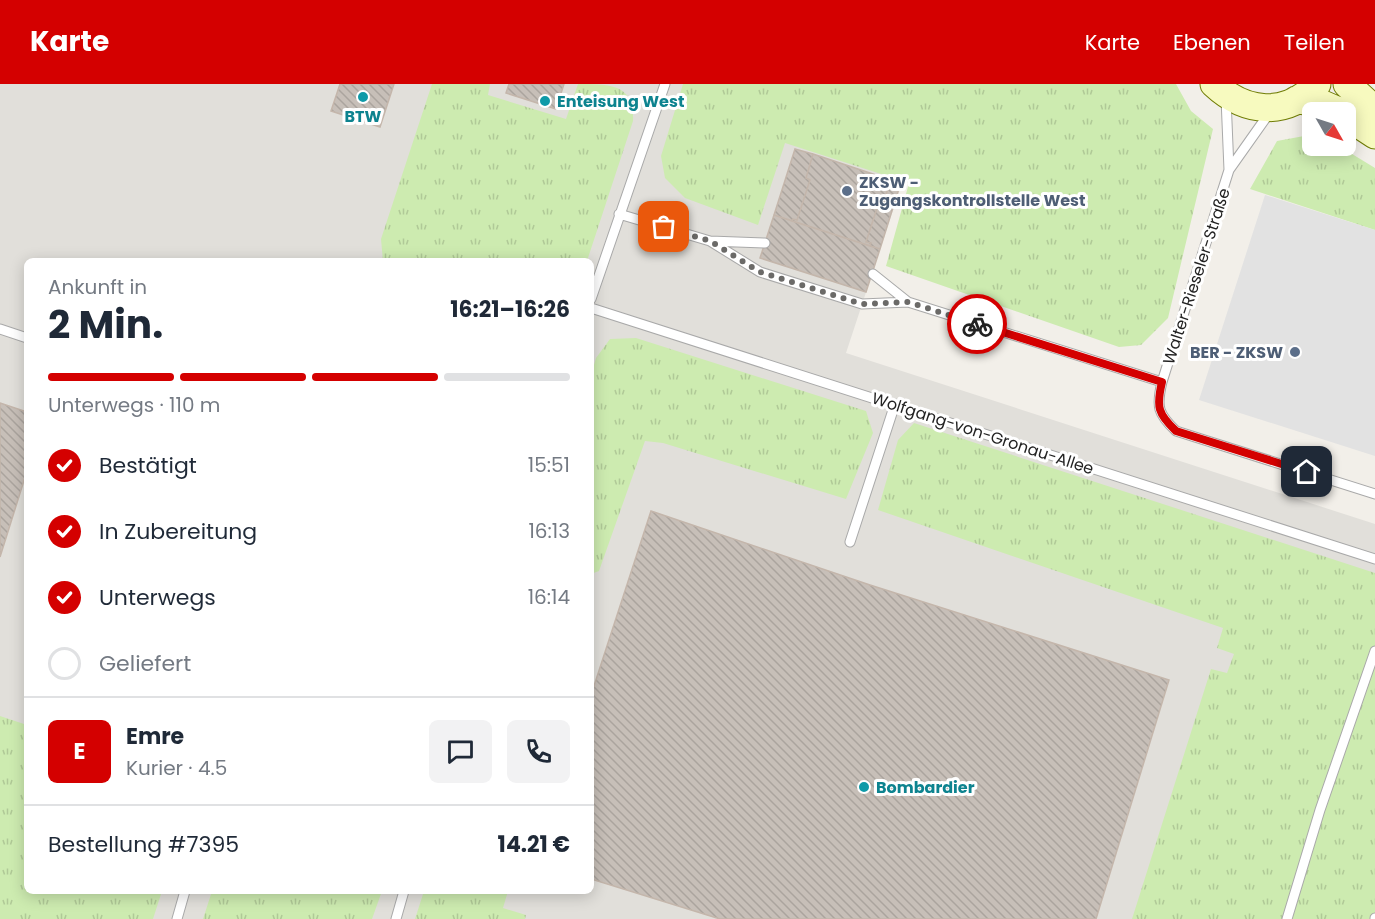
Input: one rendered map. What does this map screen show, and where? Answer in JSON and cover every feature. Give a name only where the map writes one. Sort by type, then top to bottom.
[{"type":"street","points":[[1347,84],[1375,110]]},
{"type":"street","points":[[1220,90],[1241,104],[1257,108],[1296,97],[1318,102]]},
{"type":"street","points":[[1356,123],[1375,135]]},
{"type":"lane","points":[[594,290],[664,84]]},
{"type":"lane","name":"Walter-Rieseler-Straße","points":[[1220,90],[1229,170],[1162,382],[1158,401],[1162,418],[1176,431],[1375,494]]},
{"type":"lane","name":"Walter-Rieseler-Straße","points":[[1229,170],[1296,97]]},
{"type":"lane","name":"Walter-Rieseler-Straße","points":[[619,214],[710,241],[765,243]]},
{"type":"lane","name":"Walter-Rieseler-Straße","points":[[710,241],[760,272],[862,304],[908,302],[1162,382]]},
{"type":"lane","name":"Walter-Rieseler-Straße","points":[[873,274],[908,302]]},
{"type":"lane","name":"Wolfgang-von-Gronau-Allee","points":[[594,309],[1375,559]]},
{"type":"lane","points":[[0,329],[24,337]]},
{"type":"lane","points":[[850,542],[895,404]]},
{"type":"lane","points":[[1287,919],[1320,810],[1375,651]]},
{"type":"lane","points":[[177,919],[184,894]]},
{"type":"lane","points":[[396,919],[403,894]]},
{"type":"shaded area","points":[[0,84],[865,84],[903,180],[846,353],[1375,524],[1375,919],[0,919]]},
{"type":"shaded area","name":"BER - ZKSW","points":[[1265,195],[1375,230],[1375,456],[1199,400]]},
{"type":"green space","points":[[432,84],[490,84],[488,95],[566,119],[578,84],[610,86],[625,93],[630,100],[633,121],[588,258],[383,258],[381,239]]},
{"type":"green space","points":[[683,84],[1176,84],[1191,111],[1213,129],[1168,318],[1141,345],[1119,347],[886,266],[909,183],[785,143],[758,225],[685,198],[665,178],[661,156]]},
{"type":"green space","points":[[1302,136],[1302,156],[1355,156],[1375,168],[1375,230],[1250,189],[1277,141]]},
{"type":"green space","points":[[636,338],[866,411],[873,433],[846,499],[663,443],[645,441],[599,571],[594,573],[594,365],[596,358],[610,339]]},
{"type":"green space","points":[[914,423],[1375,573],[1375,919],[1132,919],[1211,669],[1227,673],[1234,654],[1217,648],[1223,628],[878,510],[898,440]]},
{"type":"green space","points":[[0,716],[24,724],[24,894],[161,894],[153,919],[0,919]]},
{"type":"green space","points":[[211,894],[381,894],[372,919],[203,919]]},
{"type":"green space","points":[[423,894],[507,894],[503,908],[526,915],[525,919],[415,919]]},
{"type":"building","name":"BTW","points":[[340,84],[394,84],[380,127],[331,111]]},
{"type":"building","name":"Enteisung West","points":[[509,84],[564,84],[556,109],[506,93]]},
{"type":"building","points":[[795,149],[813,154],[806,178],[810,180],[797,220],[792,221],[774,215]]},
{"type":"building","name":"ZKSW - Zugangskontrollstelle West","points":[[813,154],[891,180],[883,203],[879,202],[866,242],[871,243],[870,246],[792,221],[797,220],[810,180],[806,178]]},
{"type":"building","points":[[891,180],[901,182],[880,249],[866,242],[879,202],[883,203]]},
{"type":"building","points":[[774,215],[880,249],[866,292],[760,258]]},
{"type":"building","points":[[0,403],[24,411],[24,481],[0,557]]},
{"type":"building","name":"Bombardier","points":[[651,511],[870,585],[1169,680],[1096,919],[720,919],[594,880],[594,686]]},
{"type":"way so far","points":[[664,227],[710,241],[760,272],[862,304],[908,302],[977,324]]},
{"type":"place","name":"BTW","points":[[363,97]]},
{"type":"place","name":"Enteisung West","points":[[545,101]]},
{"type":"place","name":"ZKSW - Zugangskontrollstelle West","points":[[847,191]]},
{"type":"place","name":"BER - ZKSW","points":[[1295,352]]},
{"type":"place","name":"Bombardier","points":[[864,787]]},
{"type":"route","points":[[977,324],[1162,382],[1158,401],[1162,418],[1176,431],[1307,472]]}]
